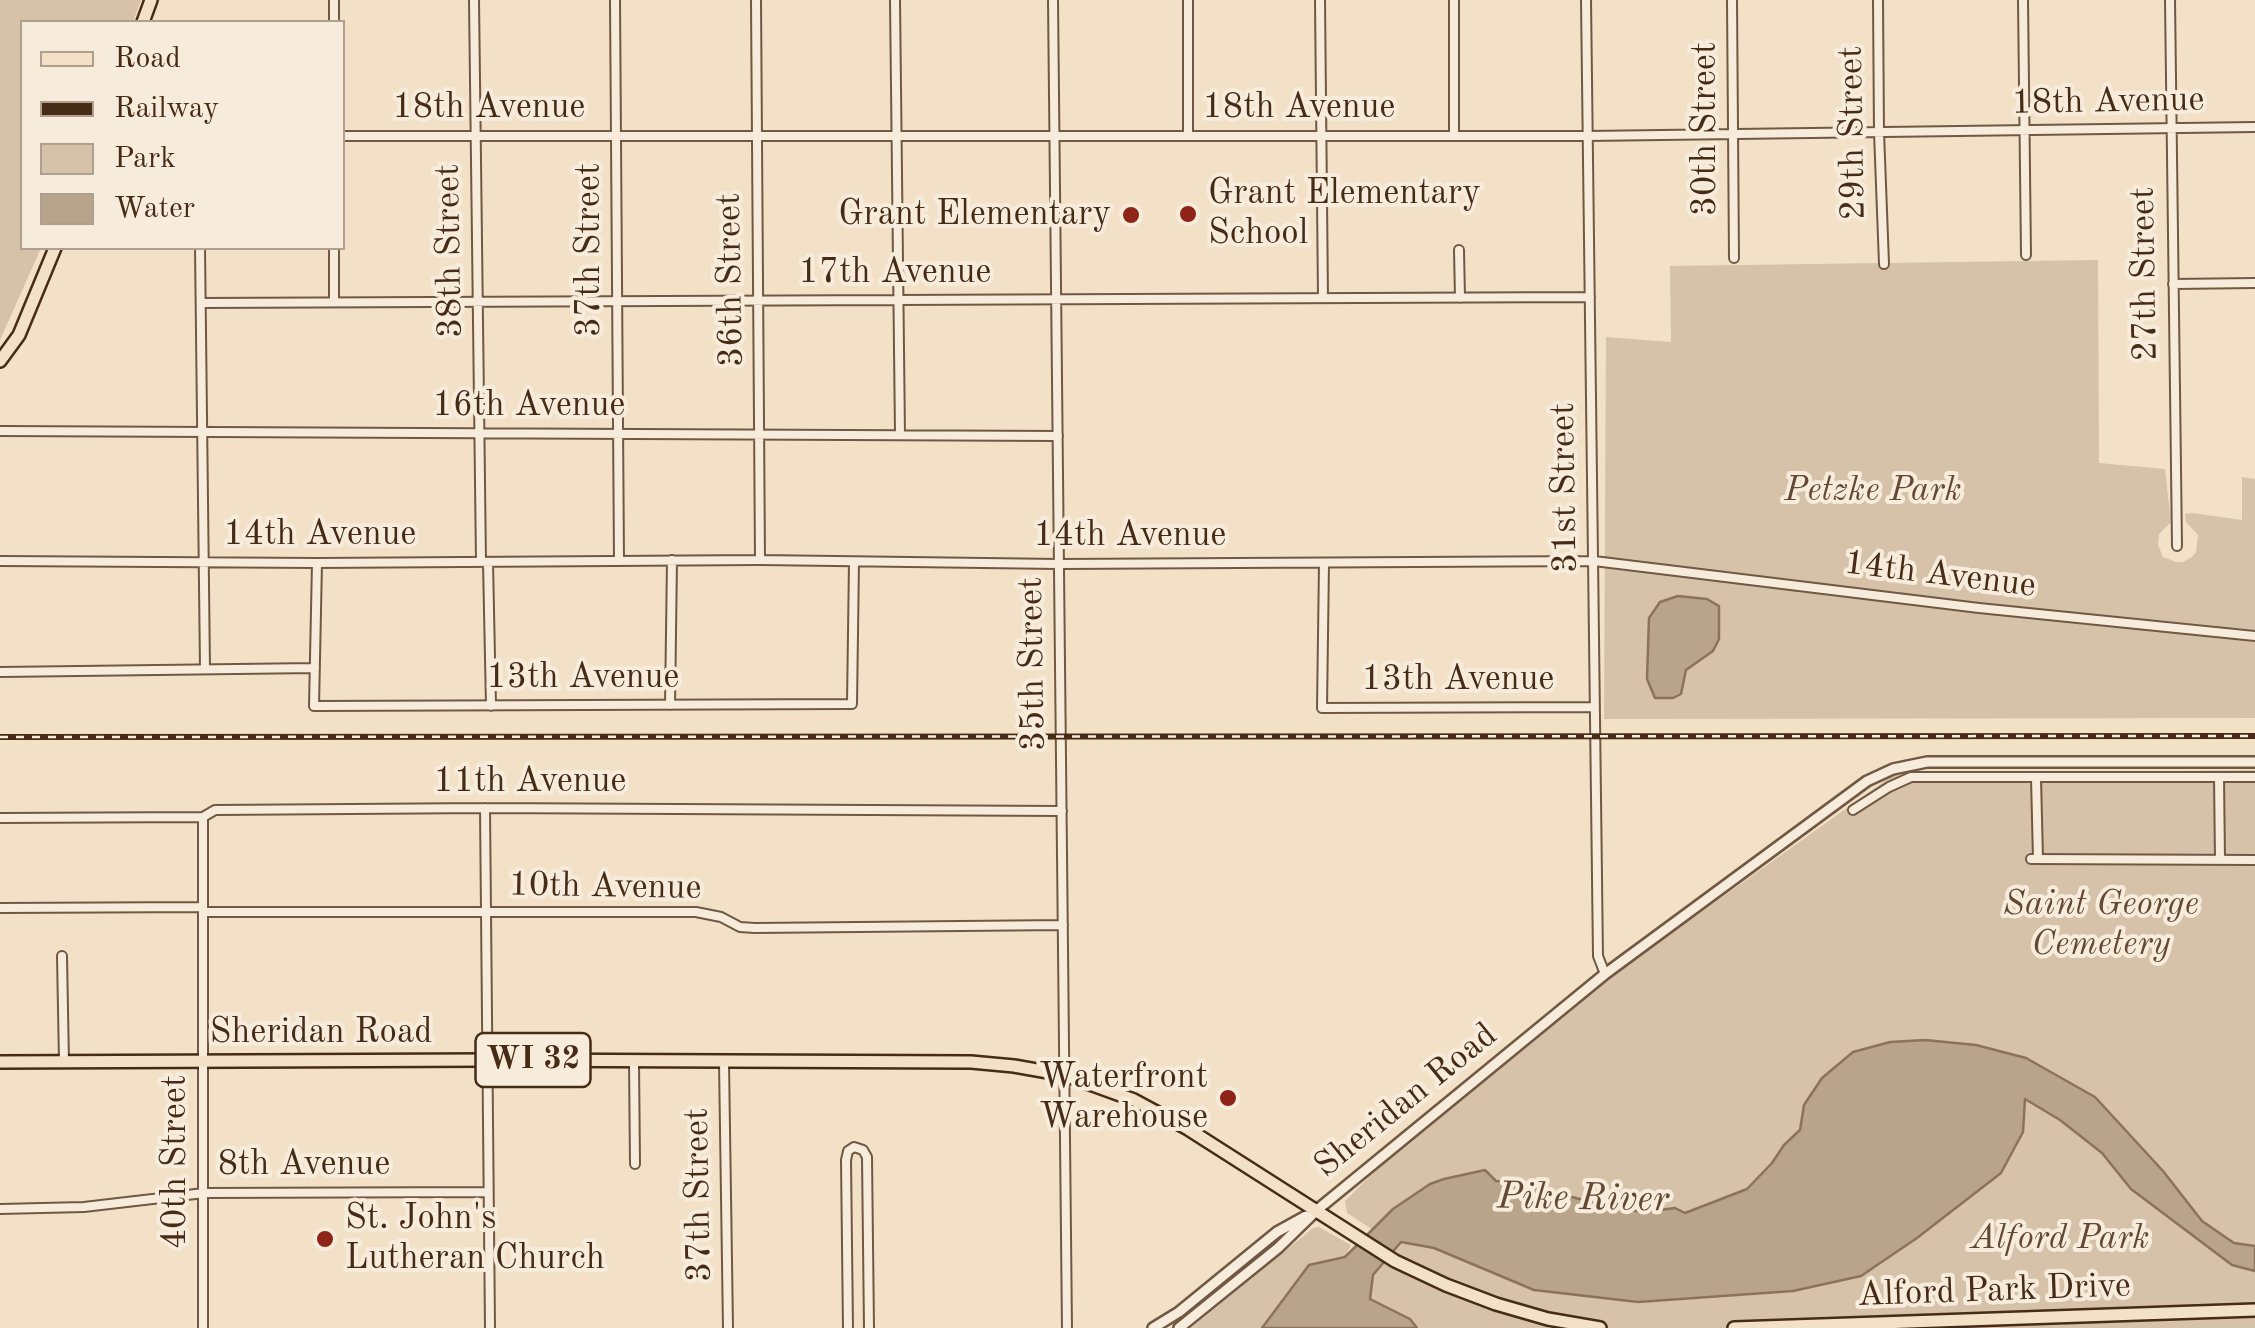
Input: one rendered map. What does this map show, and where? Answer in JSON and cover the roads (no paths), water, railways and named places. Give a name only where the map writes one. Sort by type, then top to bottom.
[{"type":"main road","points":[[0,361],[19,335],[55,250]]},
{"type":"main road","name":"Sheridan Road","points":[[0,1062],[488,1060],[971,1062],[1014,1066],[1064,1075],[1134,1100],[1317,1210]]},
{"type":"main road","name":"WI 32","points":[[1317,1210],[1395,1261],[1446,1285],[1548,1319],[1600,1328]]},
{"type":"main road","name":"Alford Park Drive","points":[[1734,1328],[2255,1310]]},
{"type":"street","name":"38th Street","points":[[474,0],[480,433],[491,706]]},
{"type":"street","name":"37th Street","points":[[615,0],[620,560]]},
{"type":"street","name":"36th Street","points":[[756,0],[760,560]]},
{"type":"street","points":[[895,0],[900,435]]},
{"type":"street","name":"35th Street","points":[[1054,0],[1067,1328]]},
{"type":"street","points":[[1188,0],[1188,136]]},
{"type":"street","points":[[1320,0],[1323,298]]},
{"type":"street","points":[[1454,0],[1454,136]]},
{"type":"street","name":"31st Street","points":[[1586,0],[1598,956],[1605,974]]},
{"type":"street","name":"30th Street","points":[[1732,0],[1734,258]]},
{"type":"street","name":"29th Street","points":[[1878,0],[1884,264]]},
{"type":"street","points":[[2023,0],[2026,255]]},
{"type":"street","name":"27th Street","points":[[2170,0],[2176,546]]},
{"type":"street","name":"18th Avenue","points":[[345,136],[1588,136],[2255,127]]},
{"type":"street","points":[[200,250],[205,669]]},
{"type":"street","points":[[334,250],[334,302]]},
{"type":"street","points":[[1459,250],[1460,298]]},
{"type":"street","points":[[2173,284],[2255,283]]},
{"type":"street","name":"17th Avenue","points":[[201,302],[1590,298]]},
{"type":"street","name":"16th Avenue","points":[[0,431],[1058,436]]},
{"type":"street","points":[[670,705],[672,560]]},
{"type":"street","name":"14th Avenue","points":[[0,561],[1594,561],[1979,608],[2255,636]]},
{"type":"street","name":"13th Avenue","points":[[315,668],[314,706],[852,704],[854,562]]},
{"type":"street","name":"13th Avenue","points":[[1324,562],[1322,708],[1596,707]]},
{"type":"street","points":[[0,672],[315,668],[317,563]]},
{"type":"street","name":"Sheridan Road","points":[[1317,1210],[1605,974],[1856,788],[1893,769],[1927,762],[2255,762]]},
{"type":"street","points":[[2219,777],[2220,860]]},
{"type":"street","points":[[1853,810],[1911,778],[2255,777]]},
{"type":"street","points":[[2036,778],[2034,860],[2255,860]]},
{"type":"street","points":[[485,808],[490,1328]]},
{"type":"street","name":"11th Avenue","points":[[0,818],[203,816],[215,810],[485,808],[1062,812]]},
{"type":"street","name":"40th Street","points":[[203,816],[203,1328]]},
{"type":"street","name":"10th Avenue","points":[[0,908],[696,912],[755,928],[1063,925]]},
{"type":"street","points":[[62,956],[64,1062]]},
{"type":"street","points":[[634,1061],[636,1164]]},
{"type":"street","name":"37th Street","points":[[724,1062],[728,1328]]},
{"type":"street","points":[[848,1328],[846,1160],[848,1151],[854,1147],[863,1150],[867,1157],[870,1328]]},
{"type":"street","name":"8th Avenue","points":[[0,1209],[84,1208],[204,1193],[488,1192]]},
{"type":"street","points":[[1153,1328],[1179,1312],[1277,1232],[1317,1210]]},
{"type":"street","points":[[1178,1328],[1278,1248],[1317,1210]]},
{"type":"water","points":[[1678,596],[1707,599],[1719,606],[1719,639],[1713,651],[1686,670],[1681,694],[1655,698],[1647,679],[1649,618],[1660,602]]},
{"type":"water","points":[[1925,1040],[1976,1045],[2026,1058],[2095,1097],[2163,1171],[2202,1221],[2234,1243],[2255,1246],[2255,1271],[2232,1265],[2131,1189],[2102,1153],[2025,1099],[2023,1132],[2001,1173],[1861,1276],[1793,1291],[1638,1302],[1534,1290],[1434,1248],[1401,1242],[1373,1275],[1370,1299],[1410,1319],[1417,1328],[1262,1328],[1309,1265],[1345,1257],[1393,1209],[1444,1179],[1485,1170],[1496,1181],[1643,1212],[1675,1208],[1685,1213],[1747,1189],[1800,1130],[1804,1105],[1822,1078],[1853,1052],[1890,1042]]},
{"type":"railway","points":[[0,737],[2255,736]]},
{"type":"place","name":"Grant Elementary School","points":[[1188,214]]},
{"type":"place","name":"Grant Elementary","points":[[1131,215]]},
{"type":"place","name":"Waterfront Warehouse","points":[[1228,1098]]},
{"type":"place","name":"St. John's Lutheran Church","points":[[325,1239]]},
{"type":"park label","name":"Petzke Park","points":[[1873,491]]},
{"type":"park label","name":"Saint George Cemetery","points":[[2101,925]]},
{"type":"park label","name":"Alford Park","points":[[2060,1239]]},
{"type":"water label","name":"Pike River","points":[[1583,1199]]}]
